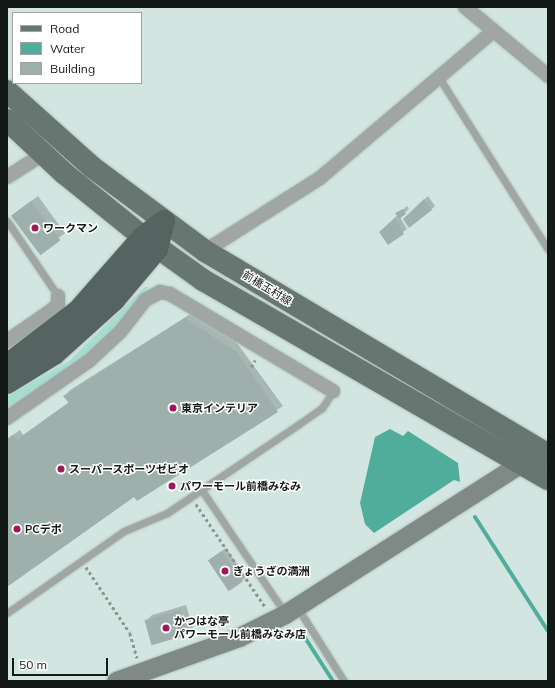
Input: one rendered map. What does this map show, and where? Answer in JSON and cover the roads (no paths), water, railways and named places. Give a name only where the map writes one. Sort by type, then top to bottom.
[{"type":"highway","points":[[7,383],[54,354],[92,322],[150,243],[164,221]]},
{"type":"highway","points":[[7,365],[78,310],[150,243]]},
{"type":"main road","name":"前橋玉村線","points":[[7,91],[92,167],[205,251],[545,450]]},
{"type":"main road","points":[[7,120],[42,155],[150,243],[286,329],[548,479]]},
{"type":"street","points":[[464,7],[492,32],[548,76]]},
{"type":"street","points":[[205,251],[320,178],[437,75],[492,32]]},
{"type":"street","points":[[7,178],[42,155]]},
{"type":"street","points":[[7,418],[90,360],[121,330],[145,300],[160,292],[170,294],[333,391]]},
{"type":"street","points":[[7,341],[52,310],[58,304],[58,296]]},
{"type":"street","points":[[116,681],[239,637],[284,611],[521,463],[545,450]]},
{"type":"lane","points":[[437,75],[548,249]]},
{"type":"lane","points":[[7,221],[58,296]]},
{"type":"lane","points":[[7,613],[124,531],[157,518],[322,408],[333,391]]},
{"type":"lane","points":[[200,489],[284,611],[344,681]]},
{"type":"water","points":[[390,429],[403,436],[408,431],[458,463],[460,482],[454,480],[374,533],[365,524],[360,503],[375,437]]},
{"type":"waterway","points":[[475,517],[548,631]]},
{"type":"waterway","points":[[300,630],[333,681]]},
{"type":"place","name":"ワークマン","points":[[35,228]]},
{"type":"place","name":"東京インテリア","points":[[173,408]]},
{"type":"place","name":"スーパースポーツゼビオ","points":[[61,469]]},
{"type":"place","name":"パワーモール前橋みなみ","points":[[172,486]]},
{"type":"place","name":"PCデポ","points":[[17,529]]},
{"type":"place","name":"ぎょうざの満洲","points":[[225,571]]},
{"type":"place","name":"かつはな亭 パワーモール前橋みなみ店","points":[[166,628]]}]
